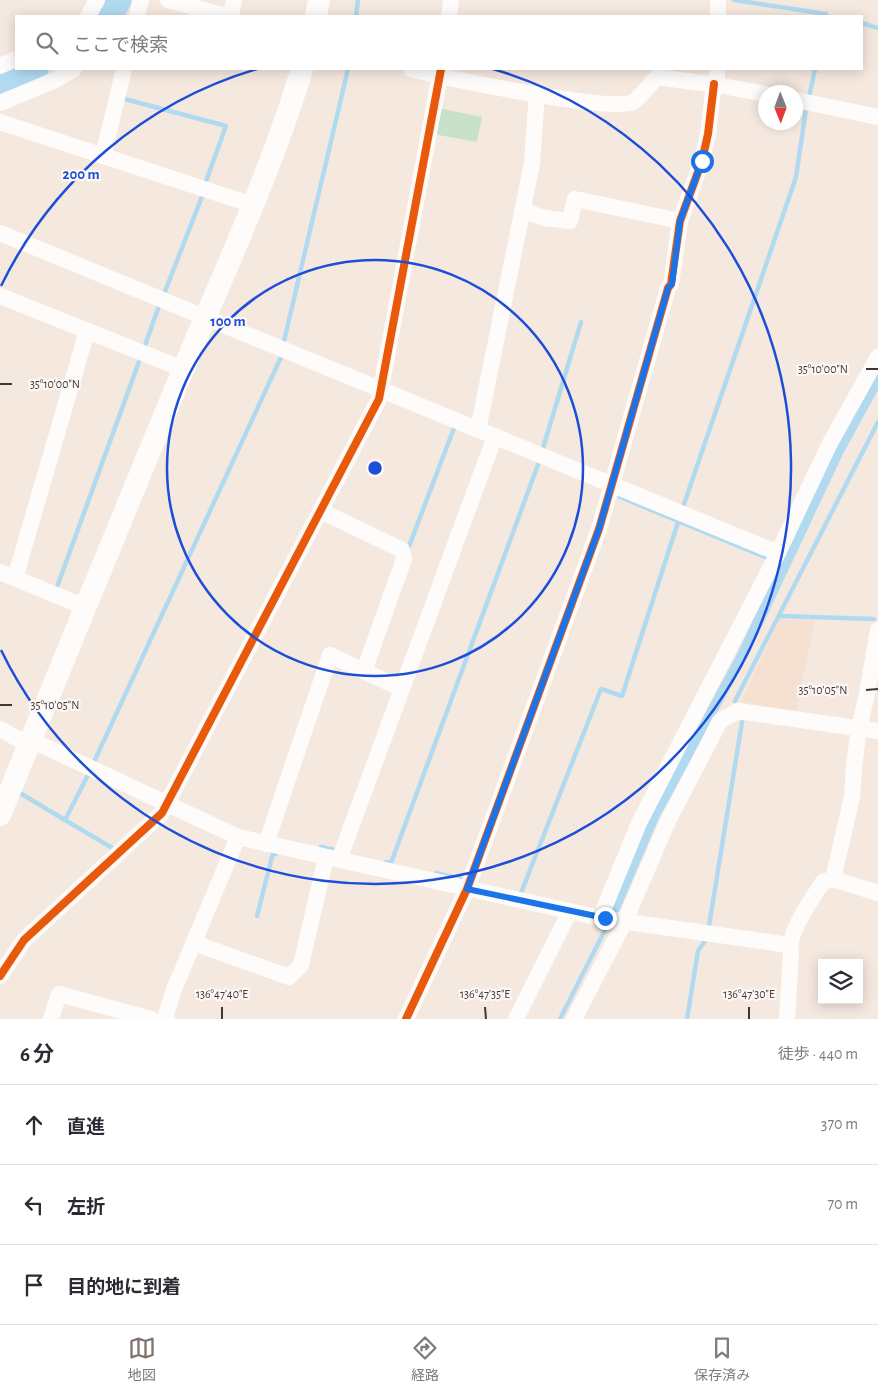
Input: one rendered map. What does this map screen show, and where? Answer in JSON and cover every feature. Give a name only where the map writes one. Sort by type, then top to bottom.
[{"type":"street","points":[[89,15],[98,0]]},
{"type":"street","points":[[168,0],[221,15]]},
{"type":"street","points":[[232,15],[234,0]]},
{"type":"street","points":[[316,15],[319,0]]},
{"type":"street","points":[[449,15],[451,0]]},
{"type":"street","points":[[718,0],[718,15]]},
{"type":"street","points":[[0,66],[15,60]]},
{"type":"street","points":[[0,104],[56,80],[72,70]]},
{"type":"street","points":[[103,156],[124,70]]},
{"type":"street","points":[[0,815],[183,369],[253,205],[290,110],[302,70]]},
{"type":"street","points":[[418,70],[441,73],[537,94],[622,104],[634,102],[657,77],[716,79],[758,92]]},
{"type":"street","points":[[0,976],[24,940],[162,814],[380,399],[441,73]]},
{"type":"street","points":[[406,1019],[467,889],[599,529],[668,288],[672,284],[680,221],[702,161],[716,79]]},
{"type":"street","points":[[478,430],[532,162],[537,94]]},
{"type":"street","points":[[803,101],[878,117]]},
{"type":"street","points":[[0,122],[253,205]]},
{"type":"street","points":[[522,210],[544,218],[570,221],[575,199],[680,221]]},
{"type":"street","points":[[0,233],[778,553]]},
{"type":"street","points":[[0,296],[183,369]]},
{"type":"street","points":[[86,607],[8,575],[87,331]]},
{"type":"street","points":[[574,1019],[612,919],[639,823],[778,553],[829,444],[878,357]]},
{"type":"street","points":[[194,943],[289,976],[301,965],[332,859],[402,689],[495,436]]},
{"type":"street","points":[[321,511],[402,550],[404,559],[364,670]]},
{"type":"street","points":[[833,879],[852,797],[859,728],[878,630]]},
{"type":"street","points":[[266,844],[330,655],[402,689]]},
{"type":"street","points":[[612,919],[668,821],[720,721],[738,711],[878,731]]},
{"type":"street","points":[[0,729],[238,837],[570,911],[789,945]]},
{"type":"street","points":[[167,1019],[166,1015],[173,992],[238,837]]},
{"type":"street","points":[[787,1019],[791,952],[789,945],[804,911],[822,882],[833,879],[878,893]]},
{"type":"street","points":[[516,1019],[570,911]]},
{"type":"street","points":[[51,1019],[58,994],[151,1019]]},
{"type":"shaded area","points":[[780,619],[815,620],[796,711],[741,702]]},
{"type":"green space","points":[[438,108],[482,117],[477,142],[433,134]]},
{"type":"water","points":[[878,368],[878,390],[843,454],[748,656],[659,818],[617,916],[608,914],[651,813],[736,656],[836,446]]},
{"type":"waterway","points":[[111,15],[119,0]]},
{"type":"waterway","points":[[356,15],[358,0]]},
{"type":"waterway","points":[[734,0],[826,14]]},
{"type":"waterway","points":[[863,23],[878,28]]},
{"type":"waterway","points":[[0,85],[34,70]]},
{"type":"waterway","points":[[284,341],[348,70]]},
{"type":"waterway","points":[[809,97],[815,70]]},
{"type":"waterway","points":[[121,98],[226,126],[205,184]]},
{"type":"waterway","points":[[683,507],[796,177],[806,109]]},
{"type":"waterway","points":[[164,294],[203,194]]},
{"type":"waterway","points":[[144,348],[159,306]]},
{"type":"waterway","points":[[543,448],[581,322]]},
{"type":"waterway","points":[[94,762],[282,355]]},
{"type":"waterway","points":[[57,587],[140,359]]},
{"type":"waterway","points":[[735,701],[878,422]]},
{"type":"waterway","points":[[408,549],[454,428]]},
{"type":"waterway","points":[[386,862],[391,863],[539,462]]},
{"type":"waterway","points":[[620,497],[765,557]]},
{"type":"waterway","points":[[521,893],[601,689],[622,696],[679,519]]},
{"type":"waterway","points":[[780,616],[874,619]]},
{"type":"waterway","points":[[709,926],[742,722]]},
{"type":"waterway","points":[[20,793],[65,820],[88,775]]},
{"type":"waterway","points":[[65,820],[114,849]]},
{"type":"waterway","points":[[321,847],[335,850]]},
{"type":"waterway","points":[[257,916],[273,853],[276,854]]},
{"type":"waterway","points":[[436,873],[466,880]]},
{"type":"waterway","points":[[560,1019],[609,922]]},
{"type":"waterway","points":[[687,1019],[698,951],[705,941]]},
{"type":"cycle path","points":[[0,976],[24,940],[162,813],[379,399],[441,70]]},
{"type":"cycle path","points":[[406,1019],[467,889],[599,529],[668,288],[671,284],[680,221],[702,161],[708,134],[714,84]]},
{"type":"route","points":[[605,918],[467,889],[599,529],[668,288],[672,284],[680,221],[702,161]]}]
